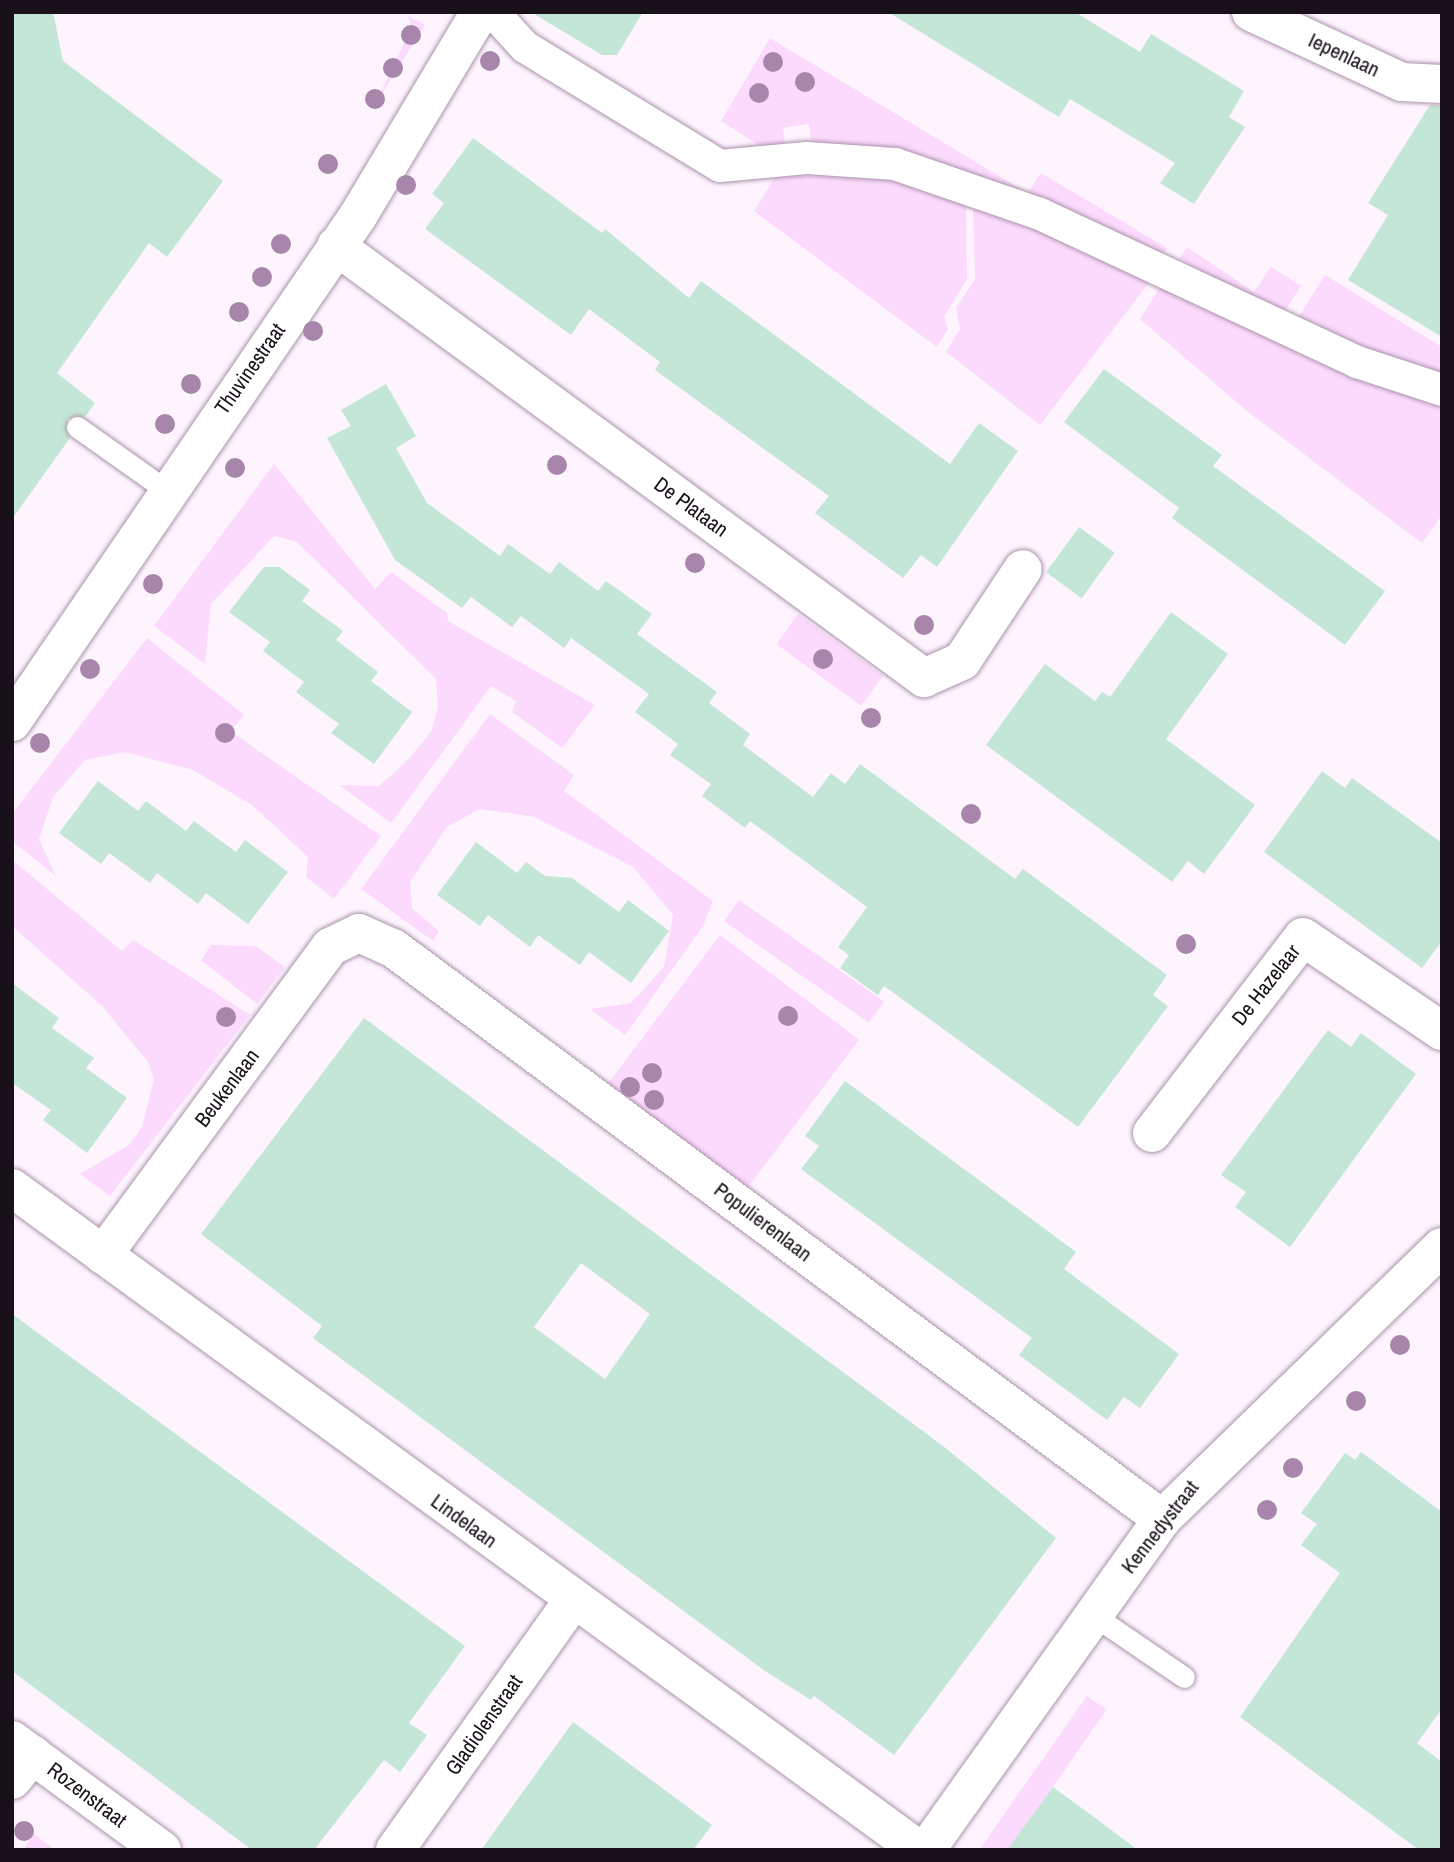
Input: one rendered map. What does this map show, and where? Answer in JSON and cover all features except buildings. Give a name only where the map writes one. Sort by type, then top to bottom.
[{"type":"street","name":"Thuvinestraat","points":[[12,722],[166,490],[336,246],[480,12]]},
{"type":"street","points":[[493,12],[525,47],[720,166],[807,158],[895,164],[1040,214],[1357,362],[1442,390]]},
{"type":"street","name":"Iepenlaan","points":[[1251,12],[1402,82],[1442,84]]},
{"type":"street","name":"De Plataan","points":[[336,246],[924,678],[962,661],[1023,569]]},
{"type":"street","name":"Beukenlaan","points":[[103,1255],[330,947],[359,933]]},
{"type":"street","name":"Populierenlaan","points":[[359,933],[393,948],[1162,1519]]},
{"type":"street","name":"De Hazelaar","points":[[1152,1133],[1303,937],[1442,1031]]},
{"type":"street","name":"Lindelaan","points":[[12,1188],[919,1850]]},
{"type":"street","name":"Kennedystraat","points":[[926,1850],[1162,1519],[1442,1247]]},
{"type":"street","name":"Gladiolenstraat","points":[[396,1850],[573,1600]]},
{"type":"street","name":"Rozenstraat","points":[[19,1758],[162,1850]]},
{"type":"lane","points":[[78,427],[166,490]]},
{"type":"lane","points":[[1093,1615],[1184,1677]]},
{"type":"shaded area","points":[[408,16],[425,25],[374,106],[412,27]]},
{"type":"shaded area","points":[[770,38],[1019,188],[1014,197],[812,148],[809,124],[783,128],[786,151],[768,151],[721,121]]},
{"type":"shaded area","points":[[877,170],[966,199],[967,279],[944,317],[948,329],[937,347],[754,211],[777,174]]},
{"type":"shaded area","points":[[1041,173],[1167,248],[1161,257],[1023,199]]},
{"type":"shaded area","points":[[973,202],[1154,276],[1040,425],[946,352],[960,329],[956,308],[975,279]]},
{"type":"shaded area","points":[[1187,247],[1254,292],[1271,267],[1301,286],[1278,322],[1180,258]]},
{"type":"shaded area","points":[[1325,275],[1442,347],[1442,380],[1293,326]]},
{"type":"shaded area","points":[[1164,281],[1442,399],[1442,515],[1422,543],[1248,412],[1140,319]]},
{"type":"shaded area","points":[[274,464],[375,589],[391,572],[447,613],[448,621],[595,705],[562,748],[512,712],[516,701],[491,686],[391,823],[339,785],[379,786],[405,763],[431,732],[438,707],[436,679],[297,542],[274,536],[211,604],[205,664],[154,626]]},
{"type":"shaded area","points":[[798,614],[883,676],[861,706],[776,644]]},
{"type":"shaded area","points":[[147,638],[244,715],[230,731],[381,836],[334,899],[306,877],[308,857],[252,805],[193,770],[125,752],[85,760],[53,797],[39,839],[56,876],[12,841],[12,814]]},
{"type":"shaded area","points":[[490,714],[574,775],[564,791],[713,901],[703,926],[625,1035],[590,1009],[631,1003],[664,967],[673,915],[633,867],[535,817],[480,809],[447,827],[410,882],[412,908],[439,931],[433,941],[361,889]]},
{"type":"shaded area","points":[[12,860],[122,951],[133,940],[250,1015],[110,1196],[80,1174],[129,1145],[142,1127],[154,1079],[148,1062],[102,1006],[12,926]]},
{"type":"shaded area","points":[[739,900],[884,1002],[869,1023],[724,921]]},
{"type":"shaded area","points":[[720,935],[859,1040],[746,1189],[607,1084]]},
{"type":"shaded area","points":[[211,945],[256,946],[285,967],[257,1004],[201,960]]},
{"type":"shaded area","points":[[1087,1696],[1107,1710],[1008,1850],[980,1848]]},
{"type":"shaded area","points":[[34,1834],[55,1850],[23,1850]]}]
